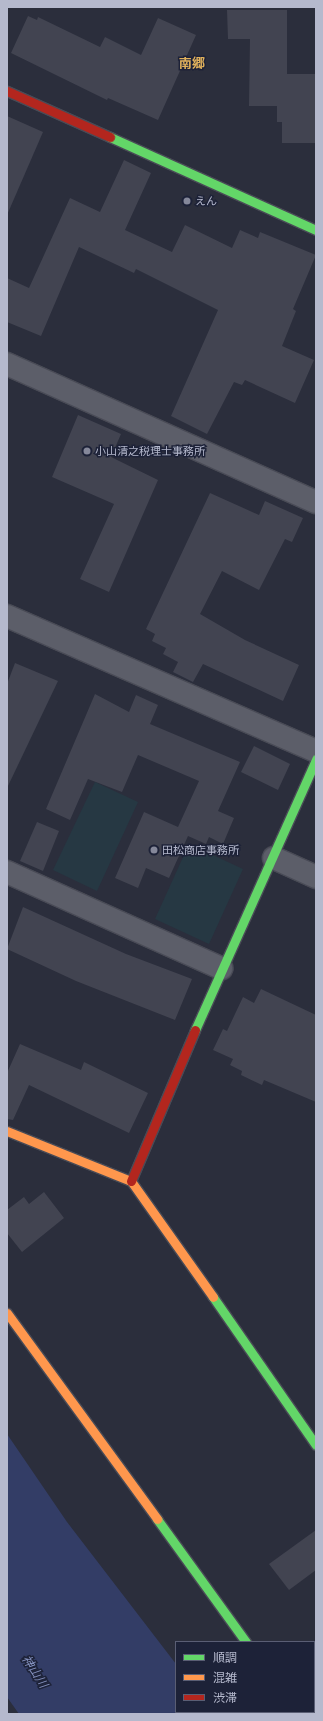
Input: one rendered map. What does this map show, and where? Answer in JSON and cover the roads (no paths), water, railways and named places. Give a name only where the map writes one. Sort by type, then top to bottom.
[{"type":"street","points":[[7,91],[316,230]]},
{"type":"street","points":[[7,364],[316,502]]},
{"type":"street","points":[[7,616],[316,752]]},
{"type":"street","points":[[131,1181],[221,968],[274,858],[316,759]]},
{"type":"street","points":[[274,858],[316,877]]},
{"type":"street","points":[[7,872],[221,968]]},
{"type":"street","points":[[7,1131],[131,1181],[316,1444]]},
{"type":"street","points":[[7,1313],[245,1641]]},
{"type":"water","name":"神山川","points":[[7,1434],[67,1522],[175,1663],[175,1713],[215,1714],[19,1714],[7,1697]]},
{"type":"place","name":"えん","points":[[187,201]]},
{"type":"place","name":"小山清之税理士事務所","points":[[87,451]]},
{"type":"place","name":"田松商店事務所","points":[[154,850]]},
{"type":"district","name":"南郷","points":[[192,64]]}]
